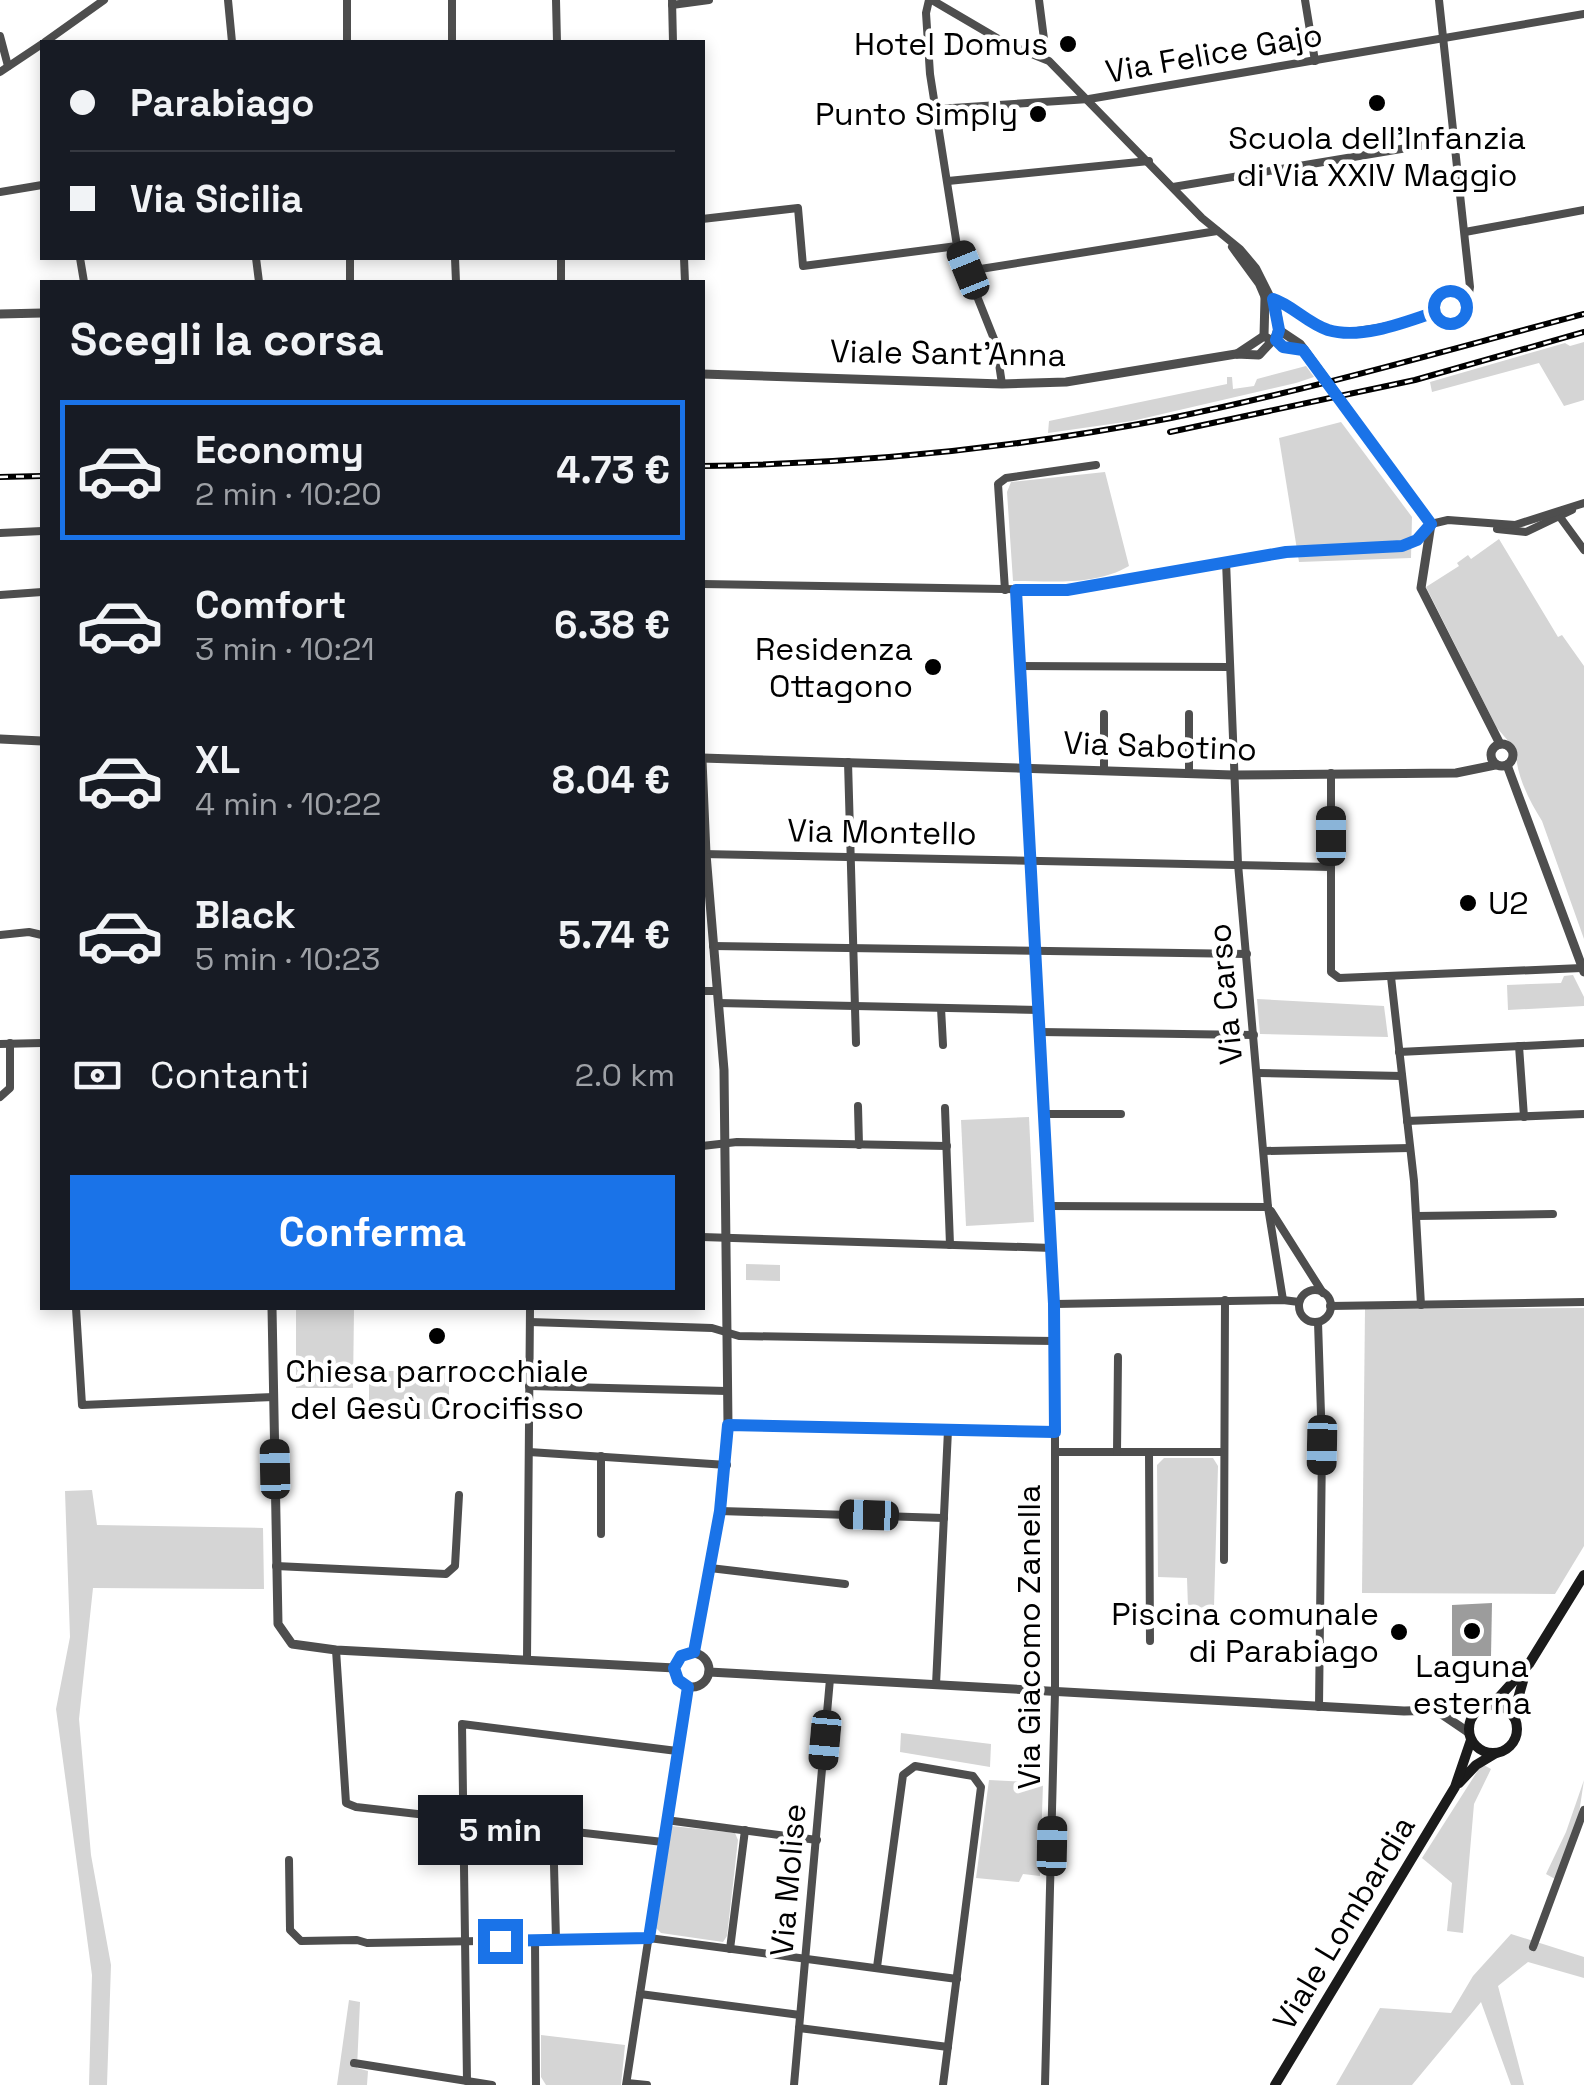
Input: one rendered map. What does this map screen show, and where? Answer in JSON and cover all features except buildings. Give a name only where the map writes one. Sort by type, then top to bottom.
[{"type":"main road","name":"Viale Lombardia","points":[[1275,2085],[1455,1787],[1476,1766],[1514,1742],[1518,1690],[1529,1664],[1584,1576]]},
{"type":"main road","name":"Viale Lombardia","points":[[1492,1705],[1529,1664]]},
{"type":"main road","points":[[1480,1708],[1492,1705],[1514,1716]]},
{"type":"main road","name":"Viale Lombardia","points":[[1455,1787],[1472,1716],[1480,1708]]},
{"type":"main road","points":[[1470,1736],[1481,1751],[1496,1753]]},
{"type":"street","points":[[81,0],[84,13]]},
{"type":"street","points":[[48,40],[104,0]]},
{"type":"street","points":[[228,0],[232,40]]},
{"type":"street","points":[[346,0],[347,40]]},
{"type":"street","points":[[452,0],[452,40]]},
{"type":"street","points":[[556,0],[557,40]]},
{"type":"street","points":[[673,40],[672,2],[708,0]]},
{"type":"street","points":[[1002,384],[996,344],[957,246],[930,74],[926,13],[930,0],[1007,44],[1040,56],[1089,99],[1256,268],[1269,298],[1273,337]]},
{"type":"street","points":[[1039,0],[1044,39],[1040,56]]},
{"type":"street","points":[[1306,0],[1315,61]]},
{"type":"street","points":[[1269,298],[1316,324],[1342,332],[1396,323],[1463,304],[1470,295],[1439,0]]},
{"type":"street","name":"Via Felice Gajo","points":[[936,109],[1089,99],[1584,14]]},
{"type":"street","points":[[0,36],[4,69],[40,46]]},
{"type":"street","points":[[1173,187],[1455,140]]},
{"type":"street","points":[[948,182],[1148,161]]},
{"type":"street","points":[[0,192],[40,185]]},
{"type":"street","points":[[705,219],[798,208],[804,266],[957,246]]},
{"type":"street","points":[[1464,232],[1584,210]]},
{"type":"street","points":[[968,270],[1217,231]]},
{"type":"street","points":[[1269,298],[1273,337]]},
{"type":"street","points":[[0,314],[40,314]]},
{"type":"street","points":[[1273,337],[1295,340],[1431,524],[1421,588],[1500,744],[1512,750],[1513,759],[1507,765],[1495,764],[1491,752],[1500,744]]},
{"type":"street","name":"Viale Sant'Anna","points":[[705,375],[717,372],[1002,384],[1066,382],[1236,354],[1259,354],[1273,337]]},
{"type":"street","points":[[1004,590],[998,484],[1006,478],[1096,465]]},
{"type":"street","points":[[705,584],[1067,590],[1286,552],[1402,546],[1417,540],[1431,524],[1448,520],[1516,534],[1539,528],[1583,503]]},
{"type":"street","points":[[1558,514],[1584,550]]},
{"type":"street","points":[[0,534],[40,530]]},
{"type":"street","name":"Via Carso","points":[[1226,561],[1238,864],[1268,1208],[1283,1300]]},
{"type":"street","name":"Via Giacomo Zanella","points":[[1016,590],[1054,1304],[1055,1692],[1045,2085]]},
{"type":"street","points":[[0,595],[40,592]]},
{"type":"street","points":[[1019,666],[1229,667]]},
{"type":"street","points":[[1104,714],[1104,771]]},
{"type":"street","points":[[1188,714],[1189,774]]},
{"type":"street","points":[[0,740],[40,740]]},
{"type":"street","name":"Via Sabotino","points":[[705,759],[1233,775],[1456,773],[1495,764]]},
{"type":"street","points":[[848,762],[856,1043]]},
{"type":"street","points":[[1331,773],[1331,972],[1339,978],[1583,970],[1507,765]]},
{"type":"street","name":"Via Montello","points":[[705,854],[1331,867]]},
{"type":"street","points":[[694,1652],[720,1511],[728,1425],[725,1144],[718,997],[705,876]]},
{"type":"street","points":[[0,935],[29,932],[40,935]]},
{"type":"street","points":[[714,946],[1247,954]]},
{"type":"street","points":[[1391,976],[1410,1148],[1421,1305]]},
{"type":"street","points":[[705,992],[718,997],[856,1006],[1038,1010]]},
{"type":"street","points":[[941,1008],[943,1045]]},
{"type":"street","points":[[1040,1032],[1254,1035]]},
{"type":"street","points":[[0,1097],[10,1088],[5,1043],[40,1042]]},
{"type":"street","points":[[1400,1052],[1584,1043]]},
{"type":"street","points":[[1519,1046],[1524,1116]]},
{"type":"street","points":[[1258,1073],[1402,1076]]},
{"type":"street","points":[[858,1106],[859,1144]]},
{"type":"street","points":[[945,1108],[950,1246]]},
{"type":"street","points":[[1044,1114],[1121,1114]]},
{"type":"street","points":[[1407,1121],[1584,1114]]},
{"type":"street","points":[[705,1146],[946,1146]]},
{"type":"street","points":[[1264,1151],[1410,1148]]},
{"type":"street","points":[[1049,1206],[1268,1208]]},
{"type":"street","name":"Via Carso","points":[[1268,1208],[1323,1292]]},
{"type":"street","points":[[1416,1216],[1553,1214]]},
{"type":"street","points":[[705,1237],[1052,1248]]},
{"type":"street","points":[[1300,1302],[1309,1292],[1323,1292],[1330,1306],[1327,1316],[1318,1322]]},
{"type":"street","points":[[1224,1560],[1225,1300]]},
{"type":"street","points":[[1054,1304],[1300,1302]]},
{"type":"street","points":[[1300,1302],[1304,1317],[1318,1322]]},
{"type":"street","points":[[1330,1306],[1584,1302]]},
{"type":"street","points":[[76,1310],[82,1405],[274,1397]]},
{"type":"street","points":[[272,1310],[278,1624],[287,1638],[299,1647],[336,1650],[674,1668]]},
{"type":"street","points":[[527,1659],[530,1310]]},
{"type":"street","points":[[530,1322],[712,1328],[739,1336],[1054,1342]]},
{"type":"street","points":[[1318,1322],[1322,1445],[1319,1706]]},
{"type":"street","points":[[1117,1452],[1118,1357]]},
{"type":"street","points":[[529,1386],[727,1390]]},
{"type":"street","points":[[728,1425],[1055,1432]]},
{"type":"street","points":[[936,1685],[948,1430]]},
{"type":"street","points":[[529,1452],[727,1464]]},
{"type":"street","points":[[1054,1452],[1224,1452]]},
{"type":"street","points":[[1149,1452],[1150,1641]]},
{"type":"street","points":[[600,1456],[600,1534]]},
{"type":"street","points":[[276,1566],[446,1574],[455,1566],[460,1495]]},
{"type":"street","points":[[720,1511],[944,1518]]},
{"type":"street","points":[[710,1568],[845,1584]]},
{"type":"street","points":[[336,1650],[346,1803],[663,1842]]},
{"type":"street","points":[[694,1652],[706,1659],[709,1672],[702,1684],[688,1687],[678,1680],[674,1668],[681,1656],[694,1652]]},
{"type":"street","points":[[709,1672],[1438,1712],[1480,1708]]},
{"type":"street","name":"Via Molise","points":[[794,2085],[830,1678]]},
{"type":"street","points":[[647,2085],[627,2084],[688,1687]]},
{"type":"street","points":[[1438,1712],[1470,1736]]},
{"type":"street","points":[[468,2081],[462,1724],[677,1752]]},
{"type":"street","points":[[877,1967],[904,1775],[914,1766],[973,1776],[981,1787],[942,2085]]},
{"type":"street","points":[[1533,1948],[1584,1810]]},
{"type":"street","points":[[666,1820],[816,1840]]},
{"type":"street","points":[[553,1828],[556,1940]]},
{"type":"street","points":[[730,1948],[745,1830]]},
{"type":"street","points":[[289,1860],[290,1930],[300,1940],[649,1938],[956,1979]]},
{"type":"street","points":[[535,1940],[536,2085]]},
{"type":"street","points":[[640,1994],[800,2014]]},
{"type":"street","points":[[799,2028],[948,2047]]},
{"type":"street","points":[[354,2063],[492,2085]]},
{"type":"shaded area","points":[[1584,342],[1584,400],[1564,406],[1539,363],[1432,392],[1430,382],[1565,343],[1570,346]]},
{"type":"shaded area","points":[[1306,366],[1314,377],[1296,383],[1132,421],[1048,433],[1049,421],[1227,384],[1227,377],[1232,377],[1233,389],[1254,386],[1257,379]]},
{"type":"shaded area","points":[[1341,422],[1412,517],[1411,558],[1299,562],[1279,438]]},
{"type":"shaded area","points":[[1105,472],[1129,566],[1087,580],[1013,581],[1007,492],[1011,482]]},
{"type":"shaded area","points":[[1499,539],[1558,637],[1562,635],[1584,666],[1584,939],[1542,821],[1520,777],[1516,750],[1497,728],[1426,587],[1459,566],[1457,563],[1468,555],[1471,559]]},
{"type":"shaded area","points":[[1573,975],[1584,997],[1584,1006],[1508,1010],[1507,985],[1561,983],[1564,976]]},
{"type":"shaded area","points":[[1257,999],[1384,1006],[1388,1037],[1260,1034]]},
{"type":"shaded area","points":[[1029,1117],[1034,1222],[966,1226],[961,1120]]},
{"type":"shaded area","points":[[746,1264],[780,1265],[780,1281],[746,1280]]},
{"type":"shaded area","points":[[1584,1308],[1584,1546],[1555,1594],[1362,1593],[1365,1309]]},
{"type":"shaded area","points":[[296,1310],[354,1310],[353,1388],[296,1388]]},
{"type":"shaded area","points":[[369,1371],[449,1371],[449,1419],[369,1419]]},
{"type":"shaded area","points":[[1164,1458],[1213,1458],[1218,1466],[1214,1607],[1188,1608],[1187,1578],[1158,1577],[1157,1465]]},
{"type":"shaded area","points":[[92,1490],[97,1525],[263,1528],[264,1589],[93,1588],[79,1719],[91,1855],[111,1965],[107,2085],[89,2085],[92,1975],[56,1709],[70,1637],[65,1491]]},
{"type":"shaded area","name":"Laguna esterna","points":[[1492,1603],[1491,1656],[1452,1656],[1452,1605]]},
{"type":"shaded area","points":[[901,1733],[991,1744],[990,1767],[900,1752]]},
{"type":"shaded area","points":[[1482,1764],[1491,1769],[1474,1804],[1463,1933],[1447,1931],[1452,1883],[1422,1858]]},
{"type":"shaded area","points":[[989,1780],[1043,1783],[1040,1876],[1023,1874],[1019,1882],[976,1878]]},
{"type":"shaded area","points":[[1584,1780],[1578,1820],[1555,1879],[1546,1874]]},
{"type":"shaded area","points":[[672,1826],[735,1833],[738,1840],[727,1936],[723,1942],[661,1933],[656,1928]]},
{"type":"shaded area","points":[[1511,1934],[1584,1957],[1584,1978],[1528,1962],[1498,1986],[1524,2085],[1511,2085],[1481,2002],[1412,2085],[1336,2085],[1380,2008],[1451,2013],[1473,1976]]},
{"type":"shaded area","points":[[349,2000],[360,2002],[357,2068],[368,2071],[367,2085],[337,2085]]},
{"type":"shaded area","points":[[541,2035],[625,2045],[621,2085],[546,2085],[541,2077]]},
{"type":"railway","points":[[705,466],[938,452],[1113,429],[1275,395],[1584,314]]},
{"type":"railway","points":[[1170,432],[1415,380],[1584,332]]},
{"type":"railway","points":[[0,477],[40,476]]},
{"type":"place","name":"Hotel Domus","points":[[1068,44]]},
{"type":"place","name":"Scuola dell'Infanzia di Via XXIV Maggio","points":[[1377,103]]},
{"type":"place","name":"Punto Simply","points":[[1038,114]]},
{"type":"place","name":"Residenza Ottagono","points":[[933,667]]},
{"type":"place","name":"U2","points":[[1468,903]]},
{"type":"place","name":"Chiesa parrocchiale del Gesù Crocifisso","points":[[437,1336]]},
{"type":"place","name":"Laguna esterna","points":[[1472,1631]]},
{"type":"place","name":"Piscina comunale di Parabiago","points":[[1399,1632]]},
{"type":"route","points":[[500,1941],[649,1938],[688,1687],[678,1680],[674,1668],[681,1656],[694,1652],[720,1511],[728,1425],[1055,1432],[1054,1304],[1016,590],[1067,590],[1278,553],[1402,546],[1417,540],[1431,524],[1303,350],[1283,347],[1276,340],[1279,330],[1273,299],[1316,324],[1342,332],[1386,326],[1450,307]]}]
